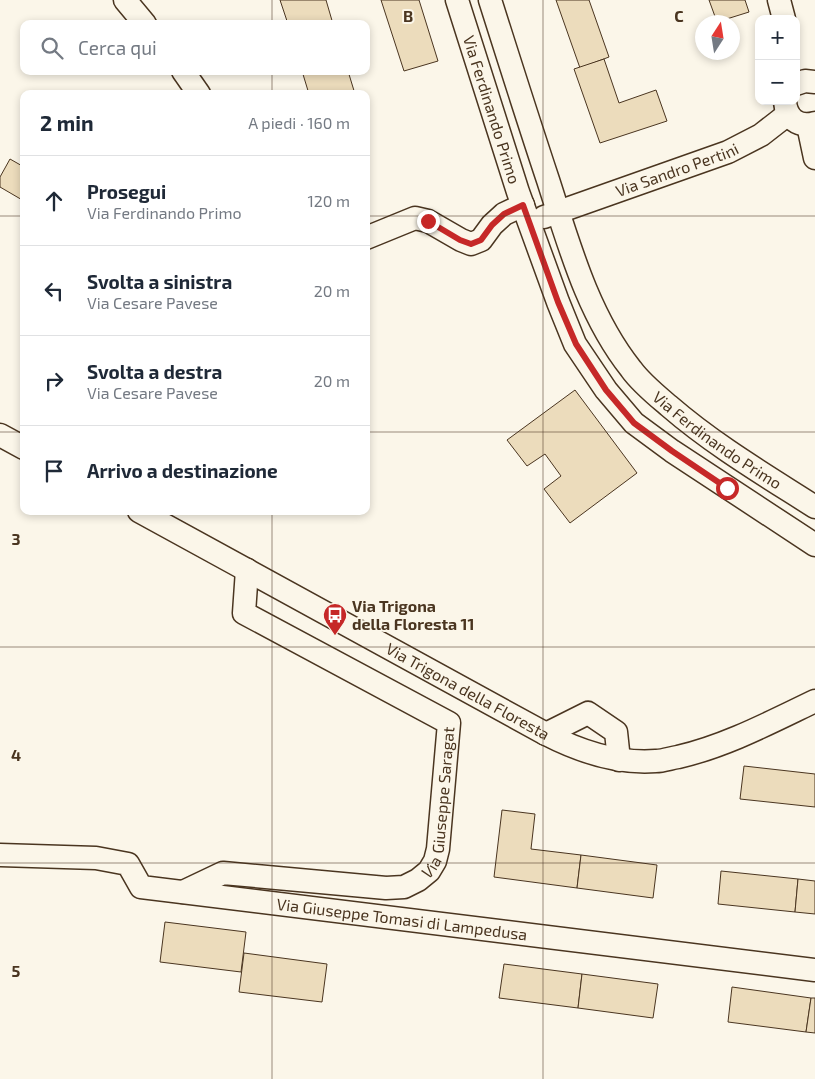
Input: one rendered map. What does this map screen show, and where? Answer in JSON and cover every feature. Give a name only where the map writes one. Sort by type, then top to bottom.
[{"type":"street","points":[[125,0],[142,20]]},
{"type":"street","name":"Via Ferdinando Primo","points":[[457,0],[524,207],[558,302],[576,344],[606,390],[634,423],[672,451],[815,545]]},
{"type":"street","name":"Via Ferdinando Primo","points":[[490,0],[570,248],[589,296],[609,338],[632,371],[658,397],[693,427],[763,474],[810,497]]},
{"type":"street","points":[[779,0],[783,15]]},
{"type":"street","points":[[186,75],[196,90]]},
{"type":"street","name":"Via Sandro Pertini","points":[[524,207],[558,212],[728,152],[761,135],[787,108],[793,120],[800,124],[811,124]]},
{"type":"street","points":[[811,124],[815,158]]},
{"type":"street","points":[[370,236],[416,218],[428,221],[460,240],[471,244],[481,240],[492,225],[504,214],[524,207],[548,181]]},
{"type":"street","points":[[0,435],[20,446]]},
{"type":"street","points":[[744,499],[763,474]]},
{"type":"street","points":[[779,521],[810,497]]},
{"type":"street","name":"Via Trigona della Floresta","points":[[146,515],[546,734],[587,752],[619,760],[656,761],[697,752],[736,738],[815,700]]},
{"type":"street","name":"Via Giuseppe Saragat","points":[[183,892],[223,873],[386,888],[404,887],[418,880],[429,871],[435,861],[438,849],[449,723],[244,613],[247,570]]},
{"type":"street","points":[[546,734],[588,713],[616,732],[619,760]]},
{"type":"street","name":"Via Giuseppe Tomasi di Lampedusa","points":[[0,855],[96,858],[128,864],[141,887],[815,970]]},
{"type":"building","points":[[280,0],[326,0],[332,20],[287,20]]},
{"type":"building","points":[[381,0],[419,0],[438,61],[404,71]]},
{"type":"building","points":[[556,0],[589,0],[609,57],[580,68]]},
{"type":"building","points":[[709,0],[745,0],[749,12],[739,15],[714,15]]},
{"type":"building","points":[[604,59],[619,103],[656,90],[667,121],[600,143],[574,69]]},
{"type":"building","points":[[303,75],[349,75],[354,90],[308,90]]},
{"type":"building","points":[[10,159],[20,165],[20,199],[0,187],[0,177]]},
{"type":"building","points":[[575,390],[637,473],[570,523],[544,489],[561,476],[545,454],[527,466],[507,440]]},
{"type":"building","points":[[744,766],[815,774],[815,807],[740,799]]},
{"type":"building","points":[[502,810],[535,814],[531,849],[581,855],[577,888],[494,877]]},
{"type":"building","points":[[581,855],[657,865],[653,898],[577,888]]},
{"type":"building","points":[[721,871],[798,879],[795,912],[718,904]]},
{"type":"building","points":[[798,879],[815,881],[815,914],[795,912]]},
{"type":"building","points":[[165,922],[246,932],[241,972],[160,962]]},
{"type":"building","points":[[244,953],[327,964],[322,1002],[239,992]]},
{"type":"building","points":[[504,964],[582,974],[578,1008],[499,998]]},
{"type":"building","points":[[582,974],[658,984],[653,1018],[578,1008]]},
{"type":"building","points":[[732,987],[811,998],[806,1032],[728,1022]]},
{"type":"building","points":[[811,998],[815,998],[815,1033],[806,1032]]},
{"type":"place","name":"Via Trigona della Floresta 11","points":[[335,636]]},
{"type":"route","points":[[428,221],[460,240],[471,244],[481,240],[492,225],[504,214],[523,205],[558,302],[576,344],[606,390],[634,423],[727,488]]}]
